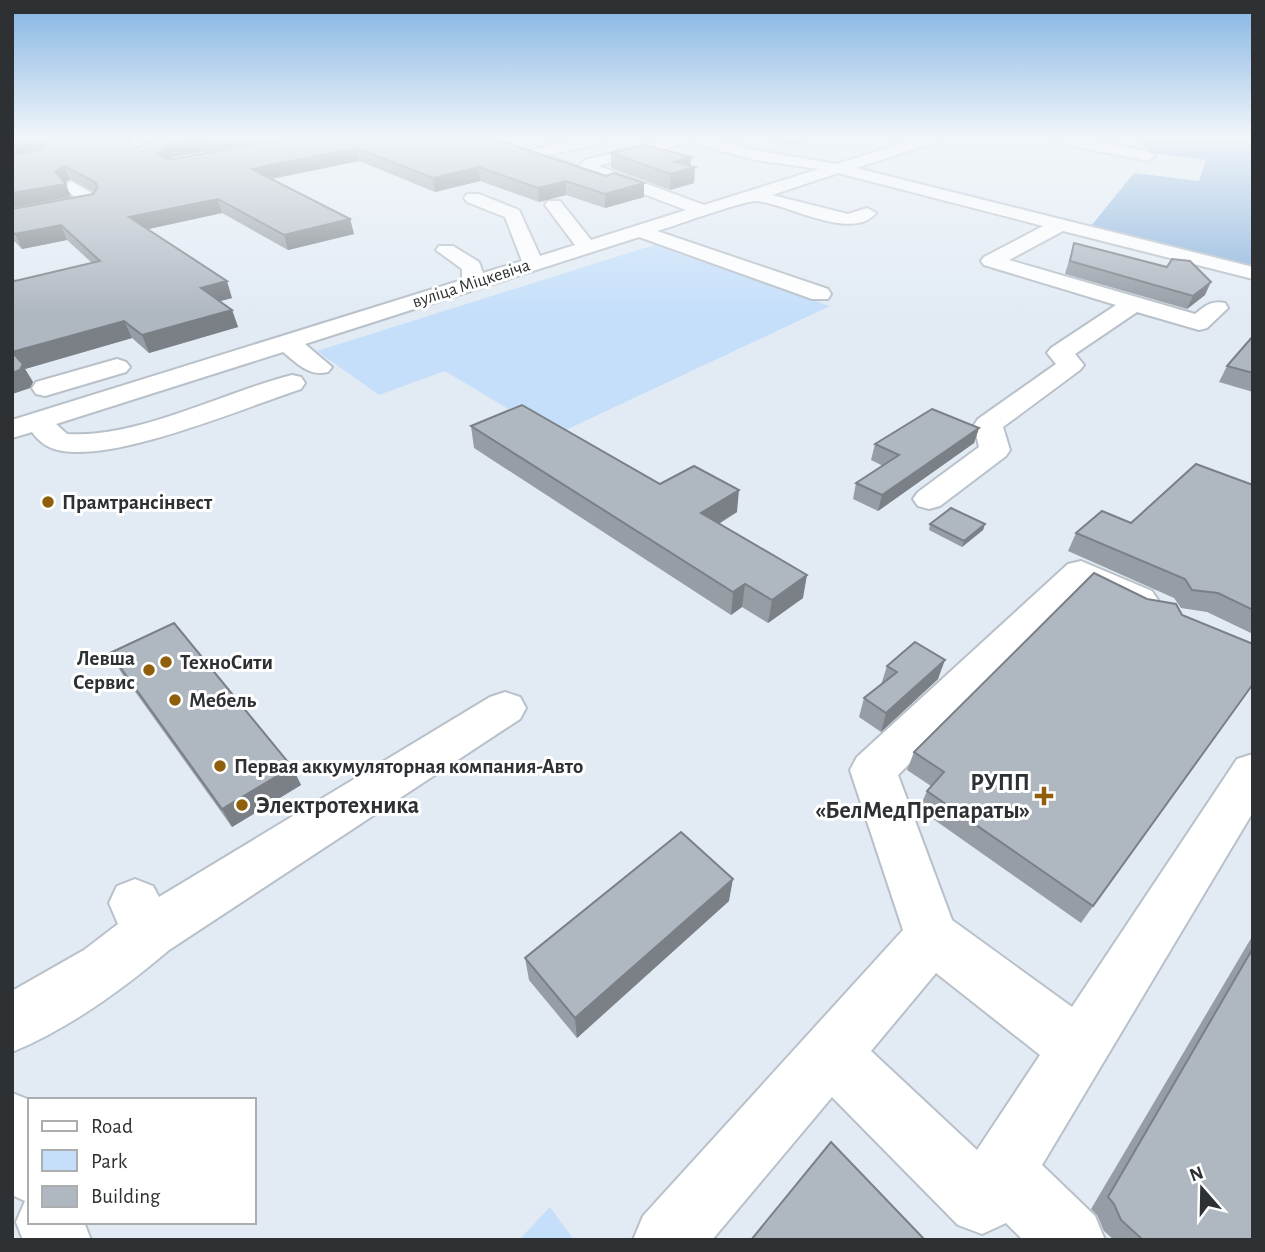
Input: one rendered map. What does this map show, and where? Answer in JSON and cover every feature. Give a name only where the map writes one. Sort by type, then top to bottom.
[{"type":"street","points":[[12,210],[53,197]]},
{"type":"street","points":[[12,217],[92,201],[87,197]]},
{"type":"street","points":[[668,197],[704,211]]},
{"type":"street","name":"вуліца Міцкевіча","points":[[37,421],[704,211],[732,197]]},
{"type":"street","points":[[780,197],[849,220],[867,213]]},
{"type":"street","points":[[949,197],[1253,273]]},
{"type":"street","points":[[473,198],[513,215],[533,263]]},
{"type":"street","points":[[554,205],[587,248]]},
{"type":"street","points":[[1057,226],[991,261],[1199,323],[1217,308]]},
{"type":"street","points":[[640,230],[655,238],[820,294]]},
{"type":"street","points":[[446,250],[472,266],[473,283]]},
{"type":"street","points":[[1064,283],[1092,268]]},
{"type":"street","points":[[929,499],[995,450],[988,425],[1081,368],[1060,353],[1134,304]]},
{"type":"street","points":[[287,343],[319,367]]},
{"type":"street","points":[[117,367],[41,383],[37,421],[51,437],[63,442],[102,443],[292,383]]},
{"type":"street","points":[[1079,1048],[932,937],[873,770],[1081,572],[1160,609]]},
{"type":"street","points":[[12,1023],[104,969],[142,918],[505,708]]},
{"type":"street","points":[[831,1054],[982,1201],[1252,775]]},
{"type":"street","points":[[667,1240],[932,937]]},
{"type":"street","points":[[12,1124],[28,1165]]},
{"type":"street","points":[[1001,1171],[1071,1240]]},
{"type":"green space","points":[[654,245],[830,306],[553,436],[445,371],[379,395],[317,351]]},
{"type":"green space","points":[[550,1207],[574,1240],[519,1240]]},
{"type":"shaded area","points":[[1114,197],[1253,197],[1253,267],[1091,226]]},
{"type":"building","points":[[74,197],[308,197],[350,219],[284,235],[218,199],[129,217],[227,281],[201,288],[232,310],[142,335],[124,321],[12,352],[12,279],[15,281],[100,261],[61,225],[15,234],[12,231],[12,209]]},
{"type":"building","points":[[1074,243],[1167,267],[1172,259],[1190,261],[1211,282],[1193,296],[1070,261]]},
{"type":"building","points":[[1253,336],[1253,373],[1227,366]]},
{"type":"building","points":[[12,352],[23,364],[20,370],[12,373]]},
{"type":"building","points":[[522,405],[660,484],[694,466],[739,490],[701,513],[807,575],[772,600],[745,584],[733,592],[471,426]]},
{"type":"building","points":[[932,409],[979,428],[882,495],[856,483],[899,455],[875,444]]},
{"type":"building","points":[[1196,464],[1253,485],[1253,610],[1218,593],[1192,590],[1185,579],[1076,533],[1102,511],[1131,523]]},
{"type":"building","points":[[951,508],[985,524],[964,541],[930,524]]},
{"type":"building","points":[[1094,573],[1147,599],[1176,604],[1182,615],[1253,644],[1253,684],[1093,906],[927,791],[944,772],[914,752]]},
{"type":"building","points":[[174,623],[292,767],[222,809],[110,653]]},
{"type":"building","points":[[915,642],[945,660],[886,713],[864,698],[897,672],[887,666]]},
{"type":"building","points":[[681,832],[733,879],[575,1018],[525,958]]},
{"type":"building","points":[[1253,948],[1253,1240],[1143,1240],[1121,1220],[1108,1197]]},
{"type":"building","points":[[831,1142],[925,1240],[751,1240]]},
{"type":"place","name":"Прамтрансінвест","points":[[48,502]]},
{"type":"place","name":"ТехноСити","points":[[166,662]]},
{"type":"place","name":"Левша Сервис","points":[[149,670]]},
{"type":"place","name":"Мебель","points":[[175,700]]},
{"type":"place","name":"Первая аккумуляторная компания-Авто","points":[[220,766]]},
{"type":"place","name":"РУПП «БелМедПрепараты»","points":[[1044,796]]},
{"type":"place","name":"Электротехника","points":[[242,805]]}]
